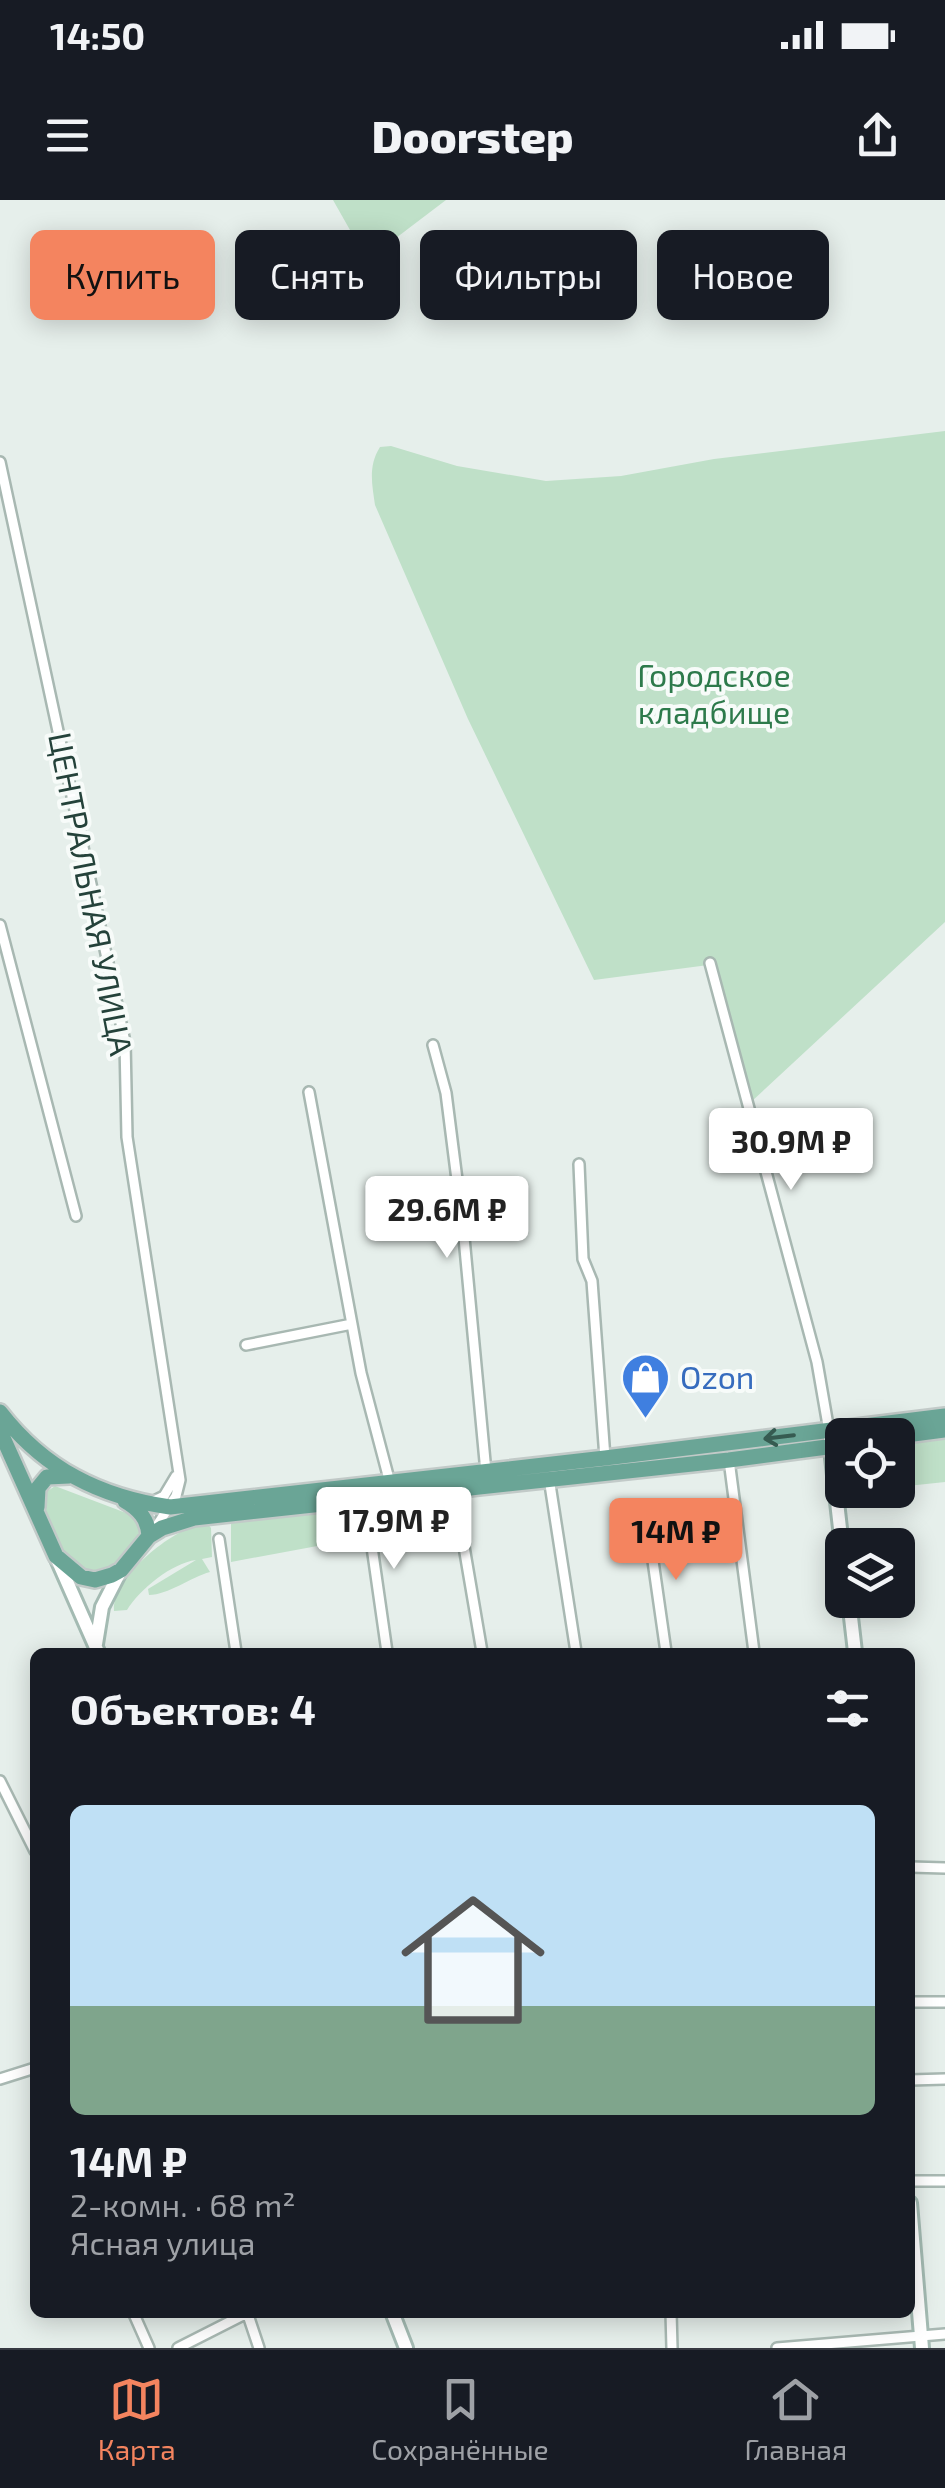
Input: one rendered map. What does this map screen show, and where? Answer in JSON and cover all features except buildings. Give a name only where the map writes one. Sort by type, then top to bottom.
[{"type":"main road","points":[[0,1412],[28,1444],[69,1476],[120,1498],[170,1506],[605,1458],[825,1442]]},
{"type":"main road","points":[[915,1423],[945,1416]]},
{"type":"main road","points":[[915,1434],[945,1430]]},
{"type":"main road","points":[[0,1431],[96,1648]]},
{"type":"main road","points":[[97,1648],[102,1607],[122,1570],[149,1536],[194,1518],[729,1460],[825,1443]]},
{"type":"main road","points":[[37,1512],[36,1498],[42,1482],[56,1475],[69,1476]]},
{"type":"main road","points":[[120,1498],[142,1514],[149,1536]]},
{"type":"main road","points":[[56,1556],[74,1574],[88,1579],[104,1578],[122,1570]]},
{"type":"main road","points":[[851,1618],[855,1648]]},
{"type":"main road","points":[[915,2261],[922,2342]]},
{"type":"main road","points":[[394,2318],[406,2348]]},
{"type":"street","name":"ЦЕНТРАЛЬНАЯ УЛИЦА","points":[[0,462],[124,1042],[127,1136],[179,1474],[170,1506],[149,1536]]},
{"type":"street","points":[[0,925],[76,1216]]},
{"type":"street","points":[[710,963],[829,1418]]},
{"type":"street","points":[[433,1045],[446,1093],[461,1208],[486,1472]]},
{"type":"street","points":[[309,1092],[374,1431],[390,1484]]},
{"type":"street","points":[[579,1164],[583,1259],[592,1281],[605,1458]]},
{"type":"street","points":[[246,1344],[352,1324]]},
{"type":"street","points":[[0,1442],[11,1456]]},
{"type":"street","points":[[729,1460],[753,1648]]},
{"type":"street","points":[[148,1504],[170,1489],[179,1474],[198,1498],[220,1502]]},
{"type":"street","points":[[549,1478],[575,1648]]},
{"type":"street","points":[[454,1488],[481,1648]]},
{"type":"street","points":[[364,1498],[385,1648]]},
{"type":"street","points":[[647,1519],[665,1648]]},
{"type":"street","points":[[219,1539],[235,1648]]},
{"type":"street","points":[[0,1781],[30,1841]]},
{"type":"street","points":[[915,1867],[945,1868]]},
{"type":"street","points":[[915,2002],[945,2002]]},
{"type":"street","points":[[1,2076],[30,2071]]},
{"type":"street","points":[[915,2080],[945,2080]]},
{"type":"street","points":[[915,2181],[945,2181]]},
{"type":"street","points":[[136,2318],[149,2348]]},
{"type":"street","points":[[178,2348],[238,2318]]},
{"type":"street","points":[[250,2318],[259,2348]]},
{"type":"street","points":[[671,2318],[672,2348]]},
{"type":"street","points":[[777,2348],[922,2342],[945,2334]]},
{"type":"green space","points":[[333,200],[446,200],[400,235],[400,230],[350,230]]},
{"type":"green space","name":"Городское кладбище","points":[[945,431],[945,922],[751,1102],[716,964],[594,980],[468,719],[375,505],[374,461],[380,447],[391,446],[457,466],[546,481],[621,476],[714,459]]},
{"type":"green space","points":[[945,1437],[945,1482],[915,1485],[915,1440]]},
{"type":"green space","points":[[55,1486],[134,1516],[141,1534],[116,1563],[96,1572],[84,1568],[64,1553],[46,1520],[42,1495]]},
{"type":"green space","points":[[339,1509],[348,1512],[355,1539],[231,1562],[231,1518]]},
{"type":"green space","points":[[206,1522],[211,1528],[212,1557],[202,1559],[210,1572],[149,1595],[148,1589],[196,1560],[177,1566],[157,1578],[127,1610],[114,1611],[123,1583],[147,1556],[178,1534]]},
{"type":"place","name":"Ozon","points":[[645,1420]]}]
